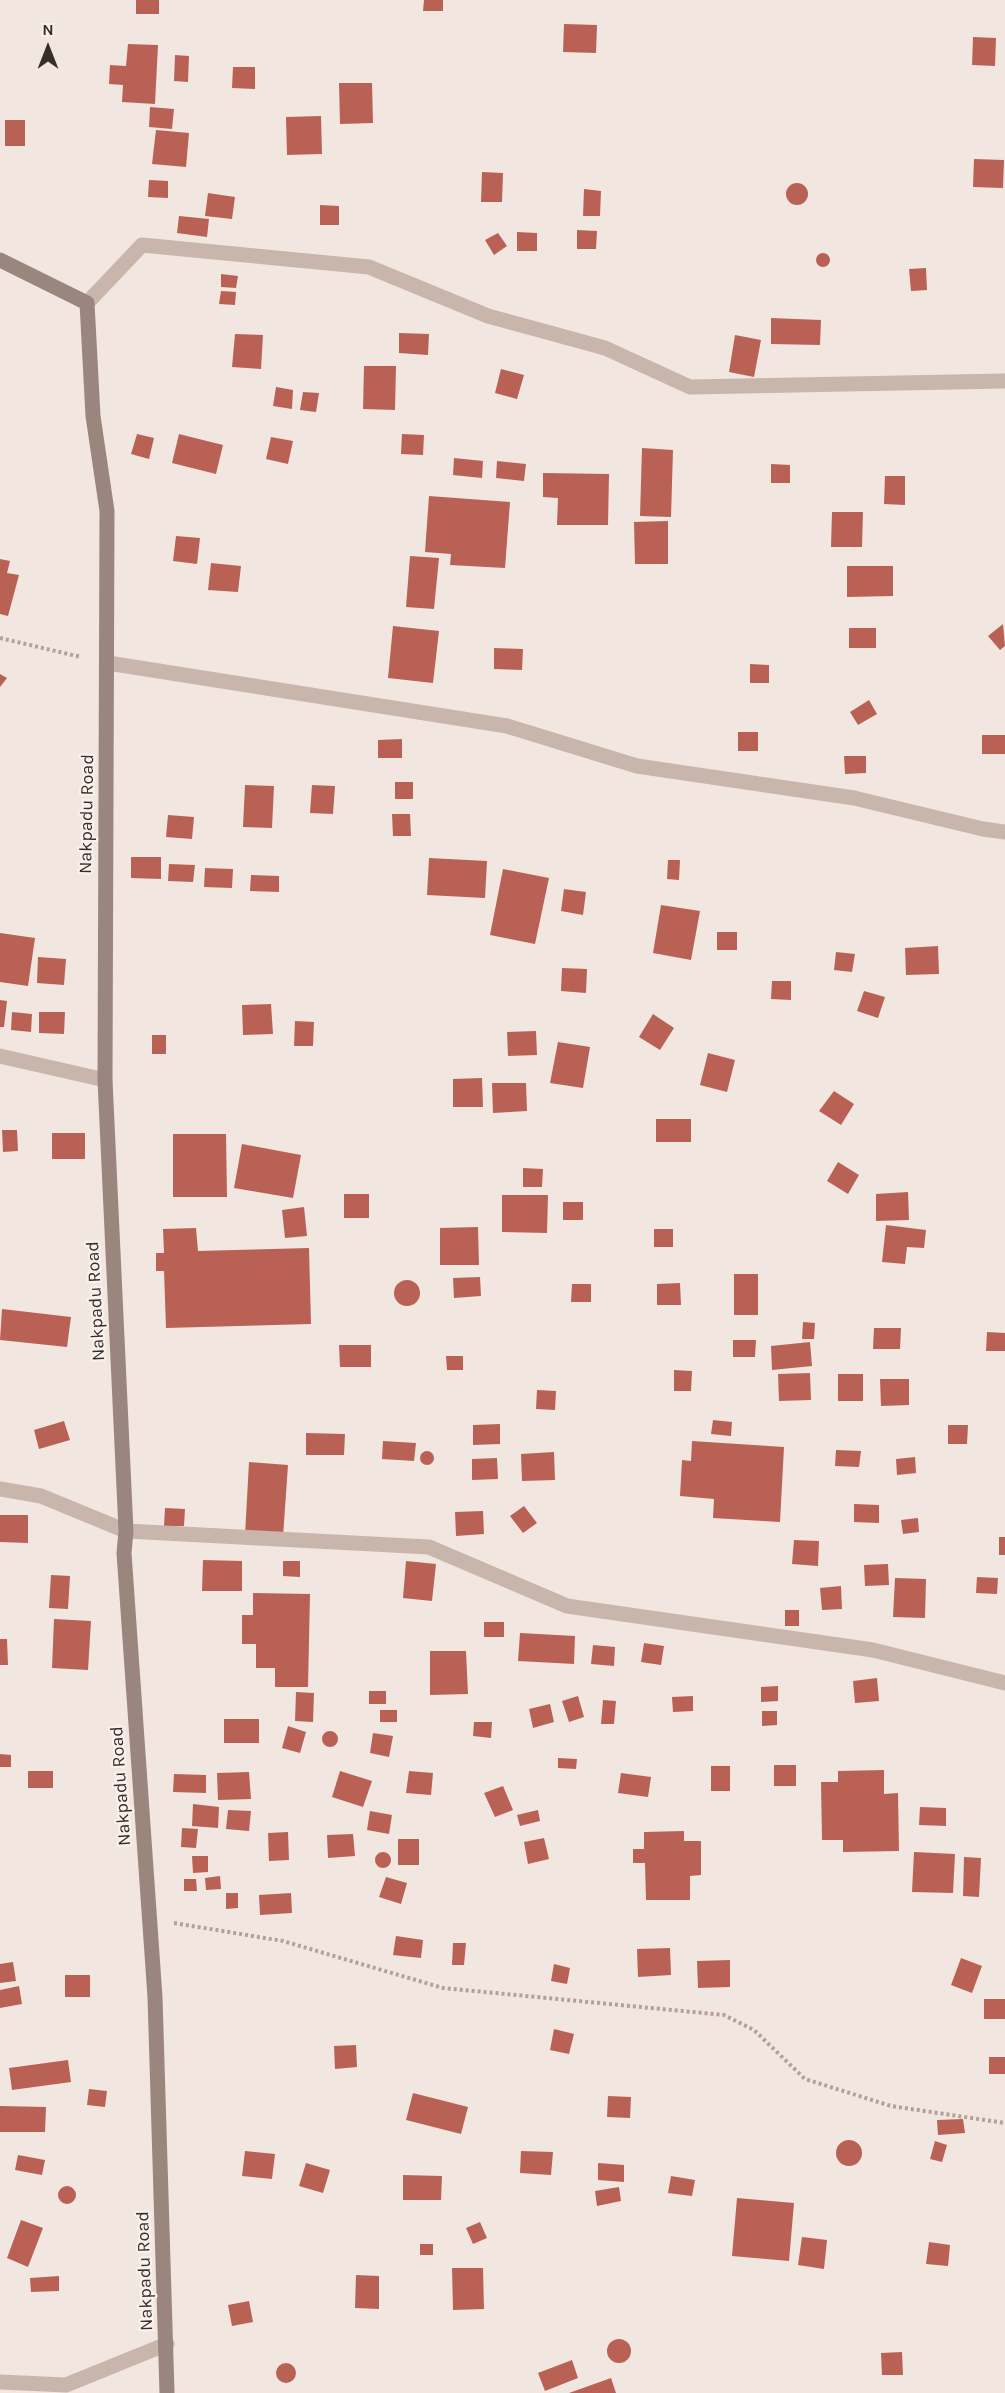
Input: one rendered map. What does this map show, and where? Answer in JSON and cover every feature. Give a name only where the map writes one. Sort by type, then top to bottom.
[{"type":"street","points":[[0,260],[87,303],[142,244],[369,267],[488,316],[605,348],[690,387],[1005,381]]},
{"type":"street","name":"Nakpadu Road","points":[[87,303],[93,416],[107,511],[105,1080],[126,1531],[124,1553],[155,1997],[167,2393]]},
{"type":"street","points":[[108,663],[507,726],[637,766],[854,798],[983,829],[1005,832]]},
{"type":"street","points":[[0,1056],[105,1080]]},
{"type":"street","points":[[0,1489],[41,1496],[126,1531],[429,1547],[567,1606],[873,1650],[1005,1683]]},
{"type":"street","points":[[66,2385],[167,2344]]},
{"type":"street","points":[[0,2382],[66,2385],[82,2393]]},
{"type":"path","points":[[0,638],[108,663]]},
{"type":"path","points":[[150,1919],[283,1941],[443,1988],[724,2015],[754,2030],[805,2079],[891,2106],[1005,2123]]},
{"type":"building","points":[[136,0],[159,0],[159,14],[136,14]]},
{"type":"building","points":[[424,0],[443,0],[443,11],[423,11]]},
{"type":"building","points":[[564,24],[597,25],[596,53],[563,52]]},
{"type":"building","points":[[973,37],[996,38],[995,66],[972,65]]},
{"type":"building","points":[[128,44],[158,45],[155,104],[122,102],[123,85],[109,84],[110,65],[126,66]]},
{"type":"building","points":[[175,55],[189,56],[188,82],[174,81]]},
{"type":"building","points":[[233,67],[255,67],[255,89],[232,88]]},
{"type":"building","points":[[339,83],[372,83],[373,123],[340,124]]},
{"type":"building","points":[[150,107],[174,109],[172,129],[149,127]]},
{"type":"building","points":[[321,116],[322,154],[287,155],[286,117]]},
{"type":"building","points":[[5,120],[25,120],[25,146],[5,146]]},
{"type":"building","points":[[156,130],[189,133],[186,167],[152,164]]},
{"type":"building","points":[[974,159],[1004,160],[1003,188],[973,187]]},
{"type":"building","points":[[482,172],[503,173],[502,202],[481,202]]},
{"type":"building","points":[[149,180],[168,181],[168,198],[148,197]]},
{"type":"building","points":[[797,183],[805,186],[808,194],[805,202],[797,205],[789,202],[786,194],[789,186]]},
{"type":"building","points":[[584,189],[601,191],[600,216],[583,216]]},
{"type":"building","points":[[208,193],[235,197],[232,219],[205,216]]},
{"type":"building","points":[[320,205],[339,206],[339,225],[320,225]]},
{"type":"building","points":[[179,216],[209,219],[207,237],[177,233]]},
{"type":"building","points":[[577,230],[597,231],[596,249],[577,249]]},
{"type":"building","points":[[517,232],[537,233],[537,251],[517,251]]},
{"type":"building","points":[[498,233],[507,246],[494,255],[485,240]]},
{"type":"building","points":[[823,253],[828,255],[830,260],[828,265],[823,267],[818,265],[816,260],[818,255]]},
{"type":"building","points":[[926,268],[927,290],[911,291],[909,269]]},
{"type":"building","points":[[221,274],[238,276],[236,288],[221,287]]},
{"type":"building","points":[[221,291],[236,292],[235,305],[219,304]]},
{"type":"building","points":[[771,318],[821,320],[820,345],[771,344]]},
{"type":"building","points":[[399,333],[429,334],[428,355],[399,353]]},
{"type":"building","points":[[235,334],[263,335],[261,369],[232,367]]},
{"type":"building","points":[[735,335],[761,340],[754,377],[729,372]]},
{"type":"building","points":[[364,366],[396,366],[395,410],[363,409]]},
{"type":"building","points":[[501,369],[524,375],[517,399],[495,393]]},
{"type":"building","points":[[276,387],[293,390],[292,409],[273,406]]},
{"type":"building","points":[[303,392],[319,393],[316,412],[300,410]]},
{"type":"building","points":[[137,434],[154,438],[149,459],[131,454]]},
{"type":"building","points":[[179,434],[223,445],[216,474],[172,463]]},
{"type":"building","points":[[402,434],[424,435],[423,455],[401,454]]},
{"type":"building","points":[[271,437],[293,441],[288,464],[266,459]]},
{"type":"building","points":[[642,448],[673,450],[671,517],[640,516]]},
{"type":"building","points":[[454,458],[483,461],[482,478],[453,475]]},
{"type":"building","points":[[497,461],[526,464],[524,481],[496,478]]},
{"type":"building","points":[[771,464],[790,465],[790,483],[771,483]]},
{"type":"building","points":[[543,473],[609,474],[608,525],[557,525],[558,498],[543,497]]},
{"type":"building","points":[[885,476],[905,476],[905,505],[884,504]]},
{"type":"building","points":[[429,496],[510,502],[505,568],[450,565],[451,554],[425,552]]},
{"type":"building","points":[[832,512],[863,512],[862,547],[831,547]]},
{"type":"building","points":[[668,521],[668,564],[635,564],[634,522]]},
{"type":"building","points":[[176,536],[200,538],[197,564],[173,561]]},
{"type":"building","points":[[410,556],[439,558],[434,609],[406,607]]},
{"type":"building","points":[[0,559],[10,561],[7,573],[19,575],[8,616],[0,614]]},
{"type":"building","points":[[211,563],[241,566],[238,592],[208,590]]},
{"type":"building","points":[[847,566],[893,566],[893,596],[847,597]]},
{"type":"building","points":[[1003,624],[1005,646],[1000,650],[988,636]]},
{"type":"building","points":[[393,626],[439,631],[433,683],[388,678]]},
{"type":"building","points":[[849,628],[876,628],[876,648],[849,648]]},
{"type":"building","points":[[494,648],[523,649],[522,670],[494,669]]},
{"type":"building","points":[[750,664],[769,665],[769,683],[750,683]]},
{"type":"building","points":[[0,674],[7,678],[0,687]]},
{"type":"building","points":[[869,700],[877,714],[858,725],[850,712]]},
{"type":"building","points":[[738,732],[758,732],[758,751],[738,751]]},
{"type":"building","points":[[982,735],[1005,735],[1005,754],[982,754]]},
{"type":"building","points":[[402,739],[402,758],[378,758],[378,740]]},
{"type":"building","points":[[844,756],[866,756],[866,773],[845,774]]},
{"type":"building","points":[[395,782],[413,782],[413,799],[395,799]]},
{"type":"building","points":[[245,785],[274,786],[272,828],[243,827]]},
{"type":"building","points":[[312,785],[335,786],[333,814],[310,813]]},
{"type":"building","points":[[392,814],[410,814],[411,836],[393,836]]},
{"type":"building","points":[[168,815],[194,817],[192,839],[166,837]]},
{"type":"building","points":[[131,857],[161,857],[161,879],[131,878]]},
{"type":"building","points":[[429,858],[487,861],[485,898],[427,895]]},
{"type":"building","points":[[668,860],[680,860],[679,880],[667,879]]},
{"type":"building","points":[[169,864],[195,865],[193,882],[168,881]]},
{"type":"building","points":[[205,868],[233,869],[232,888],[204,887]]},
{"type":"building","points":[[503,869],[549,878],[535,944],[490,935]]},
{"type":"building","points":[[251,875],[279,876],[279,892],[250,891]]},
{"type":"building","points":[[564,889],[586,892],[583,915],[561,911]]},
{"type":"building","points":[[661,905],[700,911],[691,960],[653,953]]},
{"type":"building","points":[[717,932],[737,932],[737,950],[717,950]]},
{"type":"building","points":[[0,933],[35,938],[28,986],[0,982]]},
{"type":"building","points":[[938,946],[939,974],[906,975],[905,948]]},
{"type":"building","points":[[836,952],[855,954],[852,972],[834,970]]},
{"type":"building","points":[[38,957],[66,959],[64,985],[37,983]]},
{"type":"building","points":[[562,968],[587,969],[586,993],[561,991]]},
{"type":"building","points":[[772,981],[791,981],[791,1000],[771,999]]},
{"type":"building","points":[[864,991],[885,997],[878,1018],[857,1011]]},
{"type":"building","points":[[0,1000],[7,1001],[4,1027],[0,1027]]},
{"type":"building","points":[[271,1004],[273,1034],[243,1035],[242,1005]]},
{"type":"building","points":[[12,1012],[32,1014],[31,1032],[11,1030]]},
{"type":"building","points":[[39,1012],[65,1012],[64,1034],[39,1033]]},
{"type":"building","points":[[653,1014],[674,1028],[660,1050],[639,1037]]},
{"type":"building","points":[[295,1021],[314,1022],[313,1046],[294,1046]]},
{"type":"building","points":[[536,1031],[537,1055],[508,1056],[507,1032]]},
{"type":"building","points":[[152,1035],[166,1035],[166,1054],[152,1054]]},
{"type":"building","points":[[558,1042],[590,1047],[583,1088],[550,1083]]},
{"type":"building","points":[[708,1053],[735,1060],[727,1092],[700,1085]]},
{"type":"building","points":[[482,1078],[483,1107],[453,1107],[453,1079]]},
{"type":"building","points":[[492,1083],[526,1083],[527,1111],[493,1113]]},
{"type":"building","points":[[834,1091],[854,1104],[841,1125],[819,1111]]},
{"type":"building","points":[[656,1119],[691,1119],[691,1142],[656,1142]]},
{"type":"building","points":[[2,1130],[17,1130],[18,1151],[3,1152]]},
{"type":"building","points":[[52,1133],[85,1133],[85,1159],[52,1159]]},
{"type":"building","points":[[173,1134],[226,1134],[227,1197],[173,1197]]},
{"type":"building","points":[[242,1144],[301,1155],[293,1198],[234,1188]]},
{"type":"building","points":[[838,1162],[859,1175],[848,1194],[827,1181]]},
{"type":"building","points":[[523,1168],[543,1169],[542,1187],[523,1187]]},
{"type":"building","points":[[908,1192],[909,1220],[876,1221],[876,1194]]},
{"type":"building","points":[[344,1194],[369,1194],[369,1218],[344,1218]]},
{"type":"building","points":[[502,1195],[548,1195],[547,1233],[502,1232]]},
{"type":"building","points":[[563,1202],[583,1202],[583,1220],[563,1220]]},
{"type":"building","points":[[304,1207],[307,1236],[285,1238],[282,1210]]},
{"type":"building","points":[[886,1225],[926,1230],[924,1248],[907,1247],[905,1264],[882,1262]]},
{"type":"building","points":[[478,1227],[479,1265],[440,1265],[440,1228]]},
{"type":"building","points":[[196,1228],[198,1251],[309,1248],[311,1324],[166,1328],[164,1271],[156,1271],[156,1253],[164,1253],[163,1229]]},
{"type":"building","points":[[654,1229],[673,1229],[673,1247],[654,1247]]},
{"type":"building","points":[[734,1274],[758,1274],[758,1315],[734,1315]]},
{"type":"building","points":[[480,1277],[481,1296],[454,1298],[453,1278]]},
{"type":"building","points":[[407,1280],[417,1283],[420,1293],[417,1303],[407,1306],[397,1303],[394,1293],[397,1283]]},
{"type":"building","points":[[680,1283],[681,1305],[657,1305],[657,1284]]},
{"type":"building","points":[[572,1284],[591,1284],[591,1302],[571,1302]]},
{"type":"building","points":[[2,1309],[71,1317],[67,1347],[0,1340]]},
{"type":"building","points":[[803,1322],[815,1323],[814,1339],[802,1339]]},
{"type":"building","points":[[874,1328],[901,1328],[900,1349],[873,1349]]},
{"type":"building","points":[[987,1332],[1005,1333],[1005,1351],[986,1351]]},
{"type":"building","points":[[733,1340],[756,1340],[755,1357],[733,1357]]},
{"type":"building","points":[[810,1342],[812,1366],[772,1370],[771,1346]]},
{"type":"building","points":[[339,1345],[371,1345],[371,1367],[340,1367]]},
{"type":"building","points":[[446,1356],[463,1356],[463,1370],[447,1370]]},
{"type":"building","points":[[674,1370],[692,1371],[691,1391],[674,1391]]},
{"type":"building","points":[[810,1373],[811,1400],[779,1401],[778,1374]]},
{"type":"building","points":[[838,1374],[863,1374],[863,1401],[838,1401]]},
{"type":"building","points":[[880,1379],[909,1379],[909,1405],[881,1406]]},
{"type":"building","points":[[537,1390],[556,1391],[555,1410],[536,1409]]},
{"type":"building","points":[[713,1420],[732,1422],[731,1436],[711,1434]]},
{"type":"building","points":[[64,1421],[70,1440],[39,1449],[34,1430]]},
{"type":"building","points":[[500,1424],[500,1444],[473,1445],[473,1425]]},
{"type":"building","points":[[948,1425],[968,1425],[967,1444],[948,1444]]},
{"type":"building","points":[[306,1433],[345,1434],[344,1455],[306,1455]]},
{"type":"building","points":[[383,1441],[416,1443],[414,1461],[382,1459]]},
{"type":"building","points":[[692,1441],[784,1447],[780,1522],[713,1518],[714,1499],[680,1496],[682,1460],[691,1461]]},
{"type":"building","points":[[836,1450],[861,1451],[859,1467],[835,1466]]},
{"type":"building","points":[[424,1451],[430,1451],[434,1458],[430,1465],[424,1465],[420,1461],[420,1455]]},
{"type":"building","points":[[554,1452],[555,1480],[522,1481],[521,1454]]},
{"type":"building","points":[[915,1457],[916,1473],[897,1475],[896,1459]]},
{"type":"building","points":[[497,1458],[498,1479],[472,1480],[472,1459]]},
{"type":"building","points":[[249,1462],[288,1465],[283,1537],[245,1535]]},
{"type":"building","points":[[854,1504],[879,1505],[879,1523],[854,1522]]},
{"type":"building","points":[[524,1506],[537,1523],[523,1533],[510,1516]]},
{"type":"building","points":[[165,1508],[185,1509],[184,1526],[164,1526]]},
{"type":"building","points":[[483,1511],[484,1534],[456,1536],[455,1512]]},
{"type":"building","points":[[0,1515],[28,1515],[28,1543],[0,1542]]},
{"type":"building","points":[[918,1518],[919,1532],[903,1534],[901,1520]]},
{"type":"building","points":[[999,1537],[1005,1537],[1005,1555],[999,1555]]},
{"type":"building","points":[[794,1540],[819,1541],[818,1566],[792,1564]]},
{"type":"building","points":[[203,1560],[242,1561],[242,1591],[202,1591]]},
{"type":"building","points":[[283,1561],[300,1561],[300,1577],[283,1576]]},
{"type":"building","points":[[406,1561],[436,1564],[432,1601],[403,1598]]},
{"type":"building","points":[[888,1564],[889,1585],[865,1586],[864,1565]]},
{"type":"building","points":[[51,1575],[70,1576],[68,1609],[49,1608]]},
{"type":"building","points":[[977,1577],[998,1578],[997,1594],[976,1593]]},
{"type":"building","points":[[895,1578],[926,1579],[925,1618],[893,1617]]},
{"type":"building","points":[[841,1586],[842,1609],[822,1610],[820,1588]]},
{"type":"building","points":[[253,1593],[310,1594],[308,1687],[275,1687],[275,1668],[256,1668],[256,1644],[242,1644],[242,1615],[253,1615]]},
{"type":"building","points":[[785,1610],[799,1610],[799,1626],[785,1626]]},
{"type":"building","points":[[54,1619],[91,1621],[88,1670],[52,1668]]},
{"type":"building","points":[[484,1622],[504,1622],[504,1637],[484,1637]]},
{"type":"building","points":[[520,1633],[575,1636],[574,1664],[518,1661]]},
{"type":"building","points":[[0,1639],[7,1639],[8,1665],[0,1665]]},
{"type":"building","points":[[644,1643],[664,1646],[661,1665],[641,1662]]},
{"type":"building","points":[[593,1645],[615,1647],[614,1666],[591,1664]]},
{"type":"building","points":[[430,1651],[466,1651],[468,1694],[430,1695]]},
{"type":"building","points":[[877,1678],[879,1701],[855,1703],[853,1681]]},
{"type":"building","points":[[778,1686],[778,1701],[761,1702],[761,1687]]},
{"type":"building","points":[[369,1691],[386,1691],[386,1704],[369,1704]]},
{"type":"building","points":[[296,1692],[314,1693],[313,1722],[295,1721]]},
{"type":"building","points":[[578,1696],[584,1717],[569,1722],[562,1701]]},
{"type":"building","points":[[693,1696],[693,1711],[673,1712],[672,1697]]},
{"type":"building","points":[[603,1700],[616,1701],[614,1724],[601,1724]]},
{"type":"building","points":[[550,1704],[554,1722],[533,1728],[529,1709]]},
{"type":"building","points":[[380,1710],[397,1710],[397,1722],[380,1722]]},
{"type":"building","points":[[762,1711],[777,1711],[777,1725],[762,1726]]},
{"type":"building","points":[[224,1719],[259,1719],[259,1743],[224,1743]]},
{"type":"building","points":[[474,1722],[492,1722],[491,1738],[473,1736]]},
{"type":"building","points":[[288,1726],[306,1732],[300,1753],[282,1748]]},
{"type":"building","points":[[330,1731],[336,1733],[338,1739],[336,1745],[330,1747],[324,1745],[322,1739],[324,1733]]},
{"type":"building","points":[[373,1733],[393,1736],[389,1757],[370,1753]]},
{"type":"building","points":[[0,1754],[11,1755],[11,1767],[0,1767]]},
{"type":"building","points":[[558,1758],[577,1759],[576,1769],[558,1768]]},
{"type":"building","points":[[774,1765],[796,1765],[796,1786],[774,1786]]},
{"type":"building","points":[[711,1766],[730,1766],[730,1791],[711,1791]]},
{"type":"building","points":[[884,1770],[884,1794],[898,1793],[899,1851],[843,1852],[843,1840],[822,1840],[821,1782],[838,1782],[838,1771]]},
{"type":"building","points":[[28,1771],[53,1771],[53,1788],[28,1788]]},
{"type":"building","points":[[340,1771],[372,1781],[363,1807],[332,1797]]},
{"type":"building","points":[[409,1771],[433,1773],[431,1795],[406,1793]]},
{"type":"building","points":[[249,1772],[251,1799],[218,1800],[217,1773]]},
{"type":"building","points":[[621,1773],[651,1777],[648,1797],[618,1793]]},
{"type":"building","points":[[174,1774],[206,1775],[206,1793],[173,1792]]},
{"type":"building","points":[[503,1786],[513,1810],[495,1817],[484,1793]]},
{"type":"building","points":[[193,1804],[219,1807],[218,1828],[192,1826]]},
{"type":"building","points":[[920,1807],[946,1808],[946,1826],[919,1825]]},
{"type":"building","points":[[228,1810],[251,1811],[249,1831],[226,1829]]},
{"type":"building","points":[[538,1810],[540,1821],[520,1826],[517,1815]]},
{"type":"building","points":[[370,1811],[392,1815],[389,1834],[367,1830]]},
{"type":"building","points":[[182,1828],[198,1829],[196,1848],[181,1847]]},
{"type":"building","points":[[684,1831],[684,1841],[701,1841],[701,1875],[690,1876],[690,1900],[646,1900],[645,1863],[633,1863],[633,1849],[644,1849],[644,1832]]},
{"type":"building","points":[[288,1832],[289,1860],[269,1861],[268,1833]]},
{"type":"building","points":[[353,1834],[355,1856],[328,1858],[327,1835]]},
{"type":"building","points":[[544,1838],[549,1859],[528,1864],[524,1842]]},
{"type":"building","points":[[398,1839],[419,1839],[419,1865],[398,1865]]},
{"type":"building","points":[[383,1852],[391,1860],[383,1868],[375,1860]]},
{"type":"building","points":[[914,1852],[955,1854],[953,1893],[912,1892]]},
{"type":"building","points":[[192,1856],[208,1856],[208,1872],[193,1873]]},
{"type":"building","points":[[964,1857],[981,1858],[979,1897],[963,1896]]},
{"type":"building","points":[[220,1876],[221,1889],[206,1890],[205,1878]]},
{"type":"building","points":[[386,1877],[407,1883],[401,1904],[379,1897]]},
{"type":"building","points":[[184,1879],[196,1879],[197,1891],[184,1891]]},
{"type":"building","points":[[226,1893],[238,1893],[238,1908],[226,1909]]},
{"type":"building","points":[[291,1893],[292,1913],[260,1915],[259,1895]]},
{"type":"building","points":[[396,1936],[423,1940],[421,1958],[393,1955]]},
{"type":"building","points":[[453,1943],[466,1943],[464,1965],[452,1965]]},
{"type":"building","points":[[670,1948],[671,1975],[638,1977],[637,1949]]},
{"type":"building","points":[[961,1958],[982,1966],[972,1993],[951,1985]]},
{"type":"building","points":[[730,1960],[730,1987],[698,1988],[697,1961]]},
{"type":"building","points":[[13,1962],[16,1981],[0,1983],[0,1964]]},
{"type":"building","points":[[554,1964],[570,1968],[567,1984],[551,1981]]},
{"type":"building","points":[[65,1975],[90,1975],[90,1997],[65,1997]]},
{"type":"building","points":[[19,1986],[22,2004],[0,2008],[0,1990]]},
{"type":"building","points":[[984,1999],[1005,1999],[1005,2019],[984,2019]]},
{"type":"building","points":[[554,2029],[574,2034],[569,2054],[550,2050]]},
{"type":"building","points":[[356,2045],[357,2067],[335,2069],[334,2046]]},
{"type":"building","points":[[989,2057],[1005,2057],[1005,2074],[989,2074]]},
{"type":"building","points":[[68,2060],[71,2082],[12,2090],[9,2068]]},
{"type":"building","points":[[89,2089],[107,2091],[105,2107],[87,2105]]},
{"type":"building","points":[[413,2093],[468,2107],[461,2134],[406,2120]]},
{"type":"building","points":[[608,2096],[631,2097],[630,2118],[607,2117]]},
{"type":"building","points":[[0,2106],[46,2107],[45,2132],[0,2132]]},
{"type":"building","points":[[963,2119],[965,2133],[938,2135],[937,2120]]},
{"type":"building","points":[[849,2140],[858,2144],[862,2153],[858,2162],[849,2166],[840,2162],[836,2153],[840,2144]]},
{"type":"building","points":[[935,2141],[947,2145],[942,2162],[930,2159]]},
{"type":"building","points":[[245,2151],[275,2154],[272,2179],[242,2176]]},
{"type":"building","points":[[521,2151],[553,2152],[551,2175],[520,2173]]},
{"type":"building","points":[[18,2155],[45,2160],[42,2175],[15,2170]]},
{"type":"building","points":[[306,2163],[330,2170],[323,2193],[299,2186]]},
{"type":"building","points":[[598,2163],[624,2165],[624,2182],[598,2180]]},
{"type":"building","points":[[403,2175],[442,2176],[441,2200],[403,2200]]},
{"type":"building","points":[[671,2176],[695,2180],[692,2196],[668,2193]]},
{"type":"building","points":[[63,2186],[71,2186],[76,2191],[74,2202],[63,2204],[58,2199],[58,2191]]},
{"type":"building","points":[[619,2187],[621,2201],[597,2206],[595,2191]]},
{"type":"building","points":[[737,2198],[794,2203],[789,2261],[732,2256]]},
{"type":"building","points":[[21,2220],[43,2228],[28,2267],[7,2258]]},
{"type":"building","points":[[480,2222],[487,2238],[473,2244],[466,2228]]},
{"type":"building","points":[[802,2237],[827,2240],[824,2269],[798,2265]]},
{"type":"building","points":[[929,2242],[950,2245],[948,2266],[926,2264]]},
{"type":"building","points":[[420,2244],[433,2244],[433,2255],[420,2255]]},
{"type":"building","points":[[452,2268],[483,2268],[484,2309],[453,2310]]},
{"type":"building","points":[[356,2275],[379,2276],[379,2309],[355,2308]]},
{"type":"building","points":[[59,2276],[59,2291],[31,2292],[30,2278]]},
{"type":"building","points":[[249,2301],[253,2322],[232,2326],[228,2305]]},
{"type":"building","points":[[619,2339],[628,2342],[631,2351],[628,2360],[619,2363],[610,2360],[607,2351],[610,2342]]},
{"type":"building","points":[[902,2352],[903,2375],[882,2375],[881,2353]]},
{"type":"building","points":[[572,2360],[578,2378],[545,2391],[538,2373]]},
{"type":"building","points":[[286,2363],[293,2366],[296,2373],[293,2380],[286,2383],[279,2380],[276,2373],[279,2366]]},
{"type":"building","points":[[611,2378],[616,2393],[569,2393]]}]
